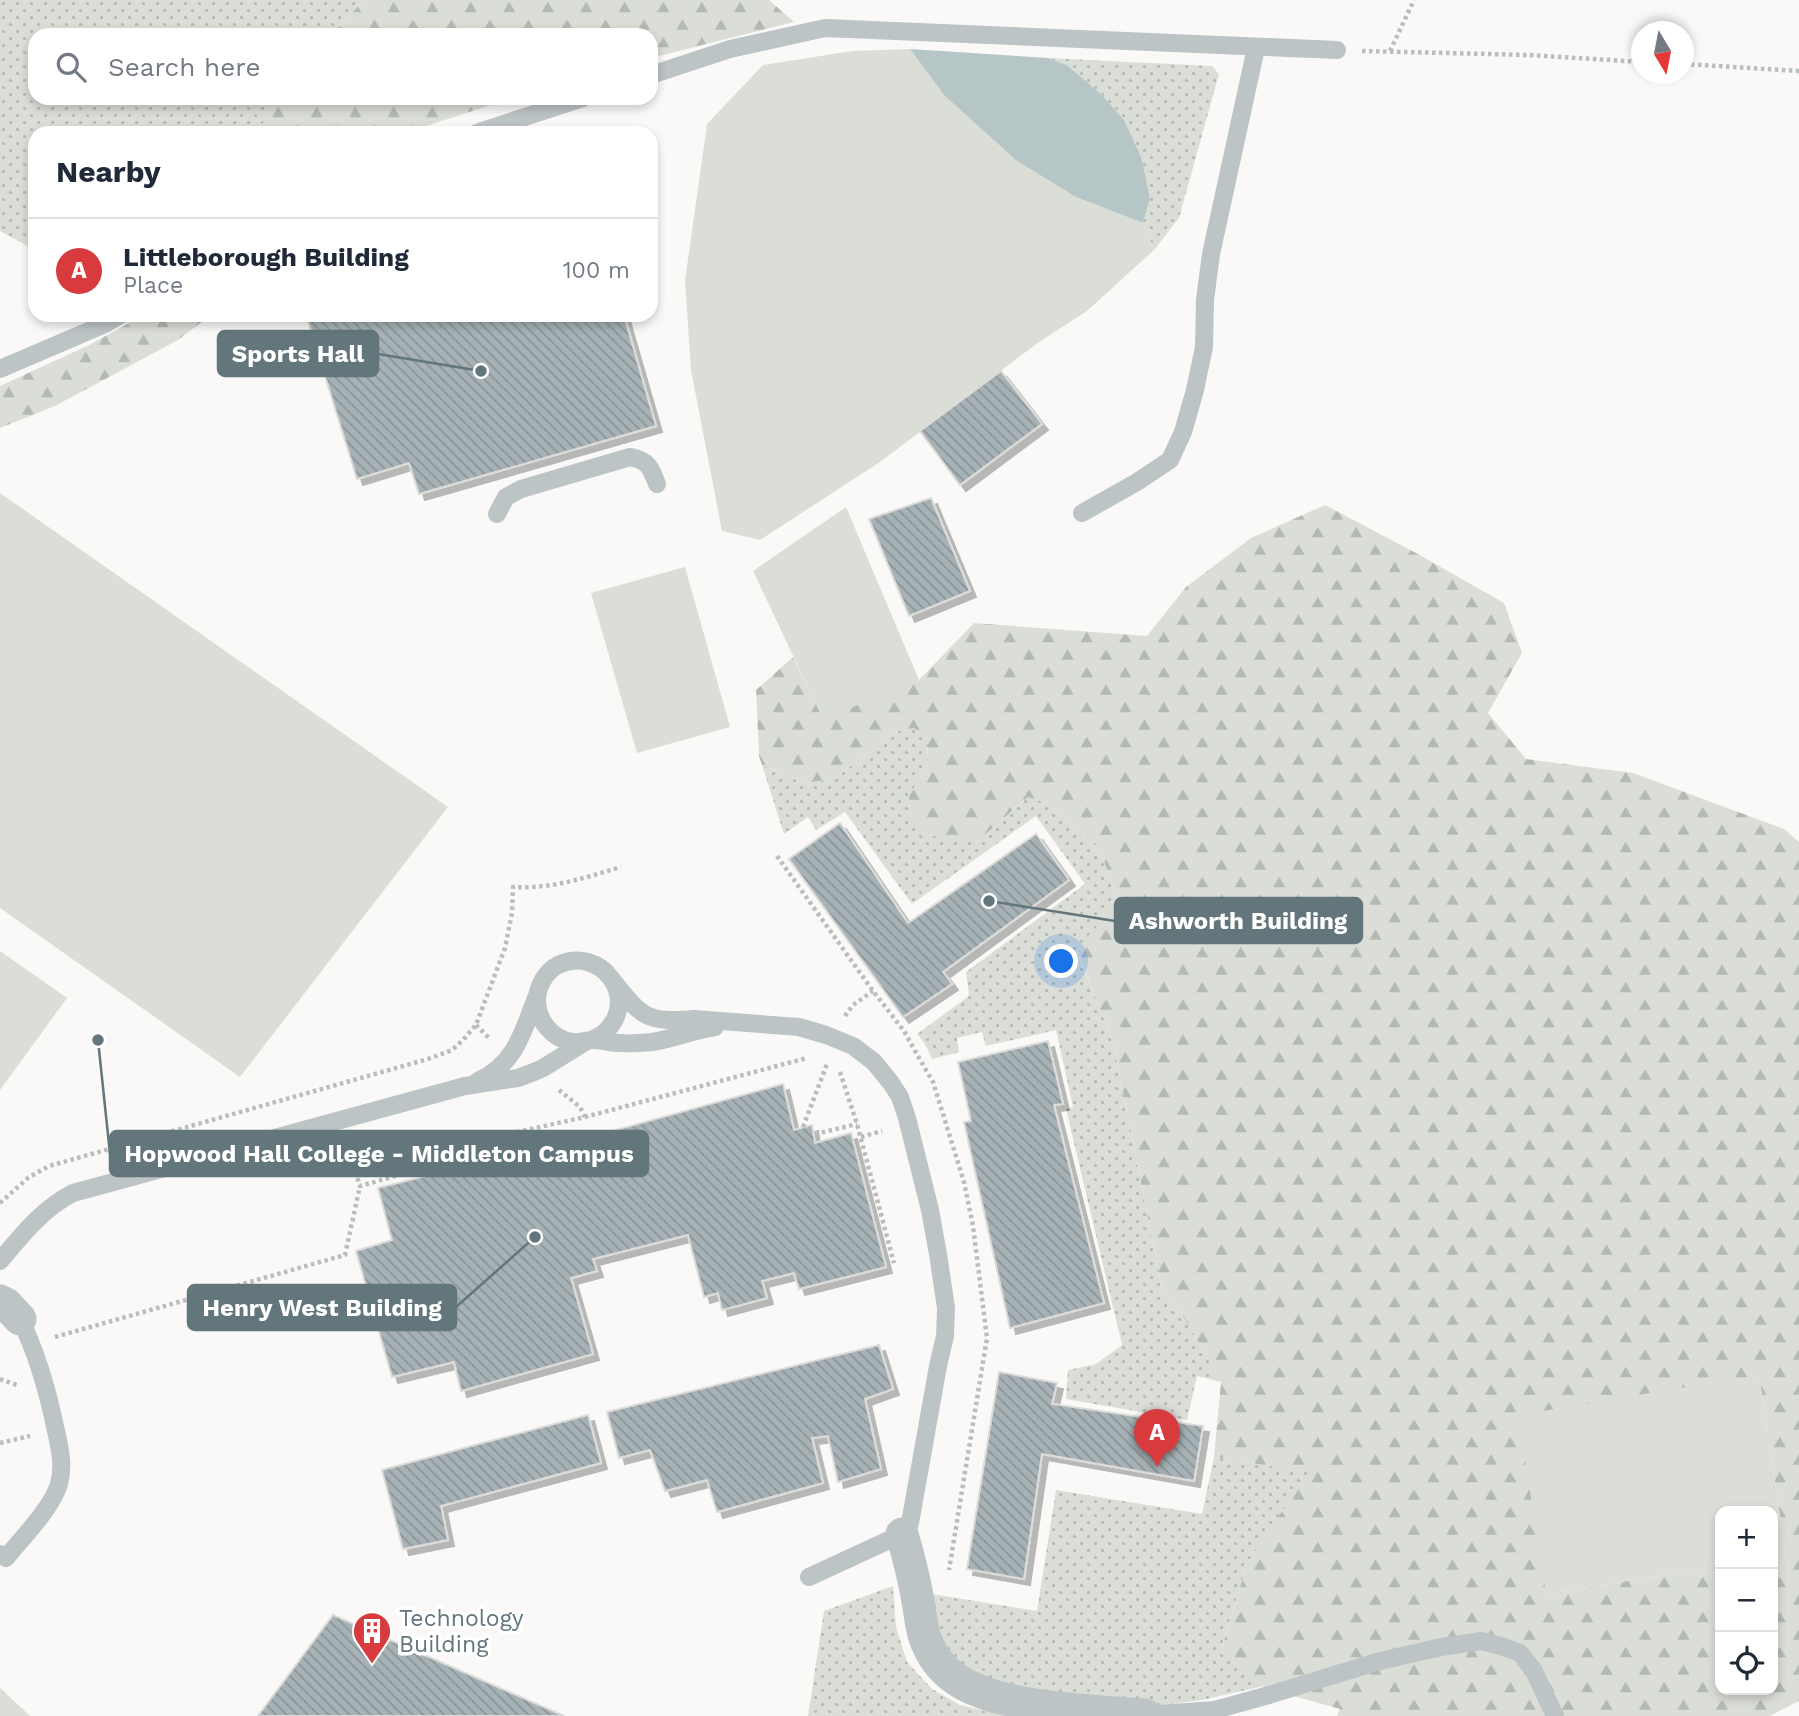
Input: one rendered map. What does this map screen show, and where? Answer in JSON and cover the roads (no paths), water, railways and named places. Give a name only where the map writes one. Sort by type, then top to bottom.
[{"type":"street","points":[[902,1534],[911,1565],[925,1641],[946,1672],[963,1684],[993,1696],[1036,1705],[1145,1715]]},
{"type":"lane","points":[[658,73],[730,49],[825,28],[1336,51]]},
{"type":"lane","points":[[1082,513],[1170,460],[1182,432],[1204,347],[1205,300],[1211,254],[1256,48]]},
{"type":"lane","points":[[497,126],[562,105]]},
{"type":"lane","points":[[0,369],[108,322]]},
{"type":"lane","points":[[497,514],[506,497],[521,489],[630,457],[641,459],[651,468],[657,484]]},
{"type":"lane","points":[[465,1086],[487,1077],[504,1064],[517,1047],[541,983],[549,971],[570,961],[584,960],[604,970],[644,1015],[657,1019],[799,1027],[853,1046],[874,1062],[891,1083],[900,1097],[907,1118],[930,1210],[946,1308],[945,1336],[910,1523],[902,1534],[808,1577]]},
{"type":"lane","points":[[0,1261],[44,1212],[73,1193],[465,1086],[518,1078],[543,1069],[605,1032],[614,1021],[619,1007],[618,992],[613,981]]},
{"type":"lane","points":[[537,998],[538,1012],[546,1028],[557,1037],[571,1042],[653,1042],[699,1029],[739,1022]]},
{"type":"lane","points":[[3,1556],[48,1507],[59,1485],[62,1463],[41,1367],[18,1321]]},
{"type":"lane","points":[[1145,1715],[1215,1710],[1380,1661],[1481,1641],[1520,1653],[1534,1671],[1555,1716]]},
{"type":"place","name":"Sports Hall","points":[[481,371]]},
{"type":"place","name":"Ashworth Building","points":[[989,901]]},
{"type":"place","name":"Hopwood Hall College - Middleton Campus","points":[[98,1040]]},
{"type":"place","name":"Henry West Building","points":[[535,1237]]},
{"type":"place","name":"Littleborough Building","points":[[1157,1467]]},
{"type":"place","name":"Technology Building","points":[[372,1665]]}]
